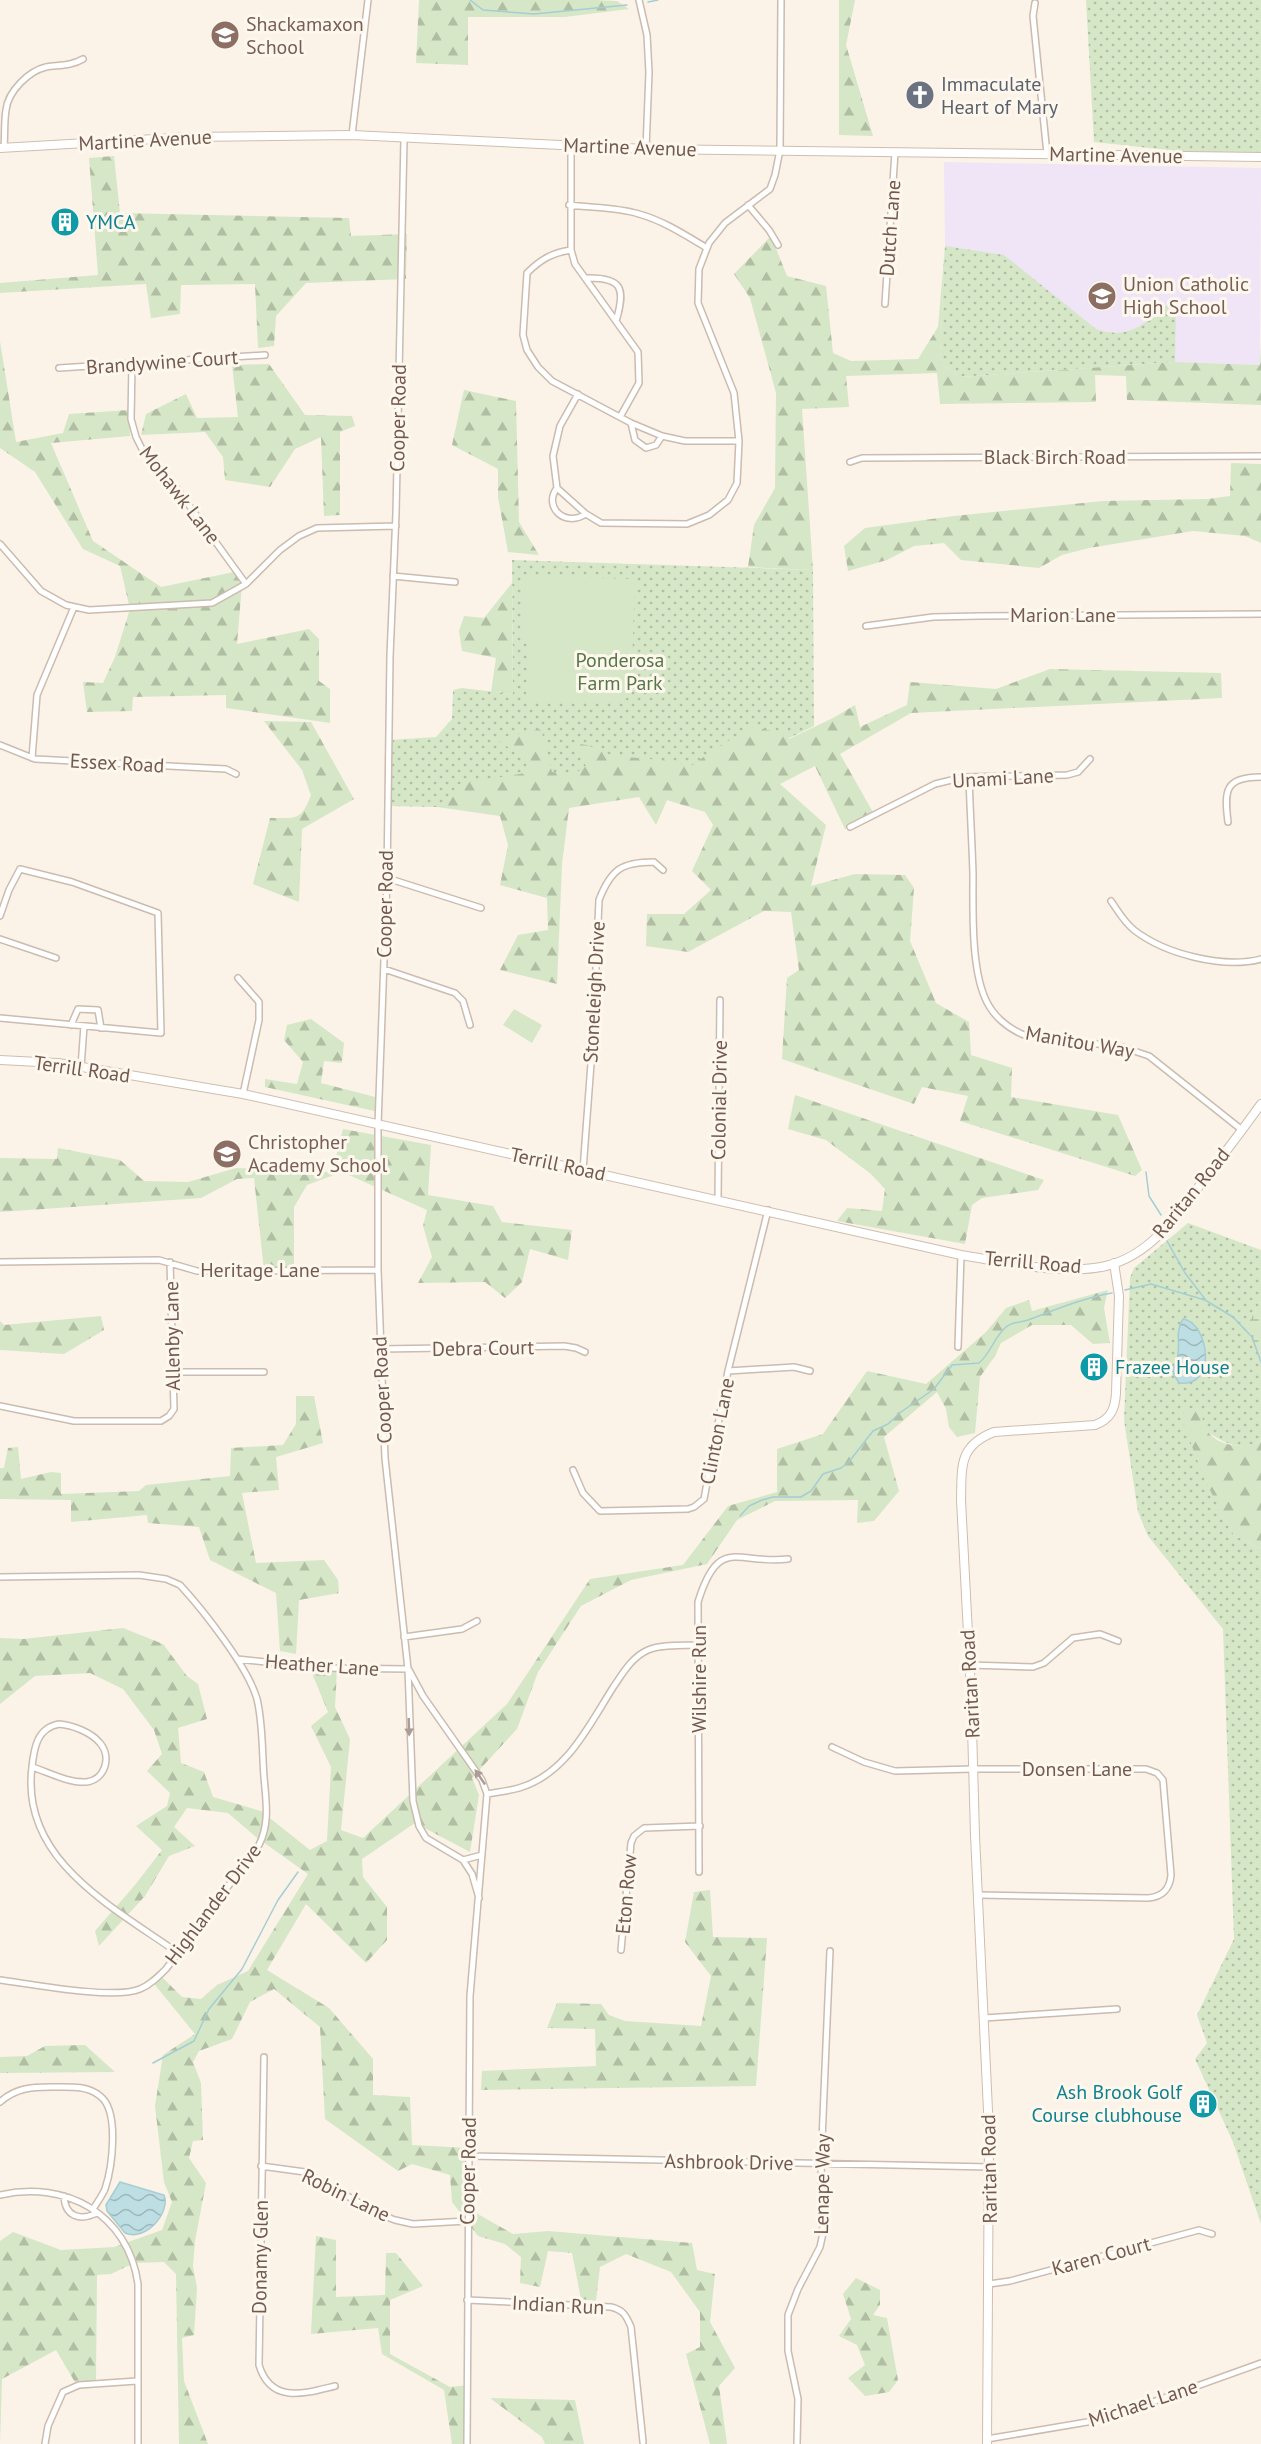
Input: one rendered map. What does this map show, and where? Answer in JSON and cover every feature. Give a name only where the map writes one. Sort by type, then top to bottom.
[{"type":"street","points":[[352,135],[368,0]]},
{"type":"street","points":[[639,0],[647,35],[649,72],[646,149]]},
{"type":"street","points":[[578,394],[560,426],[553,456],[557,488],[586,514],[601,523],[687,524],[709,514],[728,500],[736,483],[739,441],[734,393],[698,303],[699,269],[707,248],[725,223],[770,189],[780,151],[781,0]]},
{"type":"street","points":[[1035,3],[1033,16],[1047,154]]},
{"type":"street","points":[[2,148],[6,107],[20,84],[33,71],[46,67],[75,64],[83,59]]},
{"type":"street","name":"Martine Avenue","points":[[2,148],[189,137],[352,135],[646,149],[1261,157]]},
{"type":"street","name":"Cooper Road","points":[[404,139],[387,878],[378,1125],[380,1349],[386,1461],[408,1668],[413,1801],[418,1826],[426,1838],[464,1860],[472,1874],[479,1898]]},
{"type":"street","points":[[571,146],[569,205],[571,250],[575,264],[638,352],[639,383],[620,417]]},
{"type":"street","name":"Dutch Lane","points":[[885,304],[895,152]]},
{"type":"street","points":[[569,205],[641,214],[668,225],[707,248]]},
{"type":"street","points":[[748,205],[778,245]]},
{"type":"street","points":[[571,250],[555,252],[539,261],[527,273],[523,335],[528,350],[538,367],[552,381],[631,423],[662,436],[685,441],[739,441]]},
{"type":"street","points":[[586,278],[604,278],[615,281],[622,301],[616,321]]},
{"type":"street","name":"Brandywine Court","points":[[59,368],[265,355]]},
{"type":"street","name":"Mohawk Lane","points":[[132,364],[131,419],[139,444],[178,490],[246,584]]},
{"type":"street","points":[[631,423],[635,440],[646,448],[656,445],[662,436]]},
{"type":"street","name":"Black Birch Road","points":[[850,462],[862,458],[1261,456]]},
{"type":"street","points":[[557,488],[553,493],[553,504],[559,514],[568,520],[576,520],[586,514]]},
{"type":"street","points":[[0,544],[41,591],[66,605],[89,610],[212,603],[246,584],[280,550],[299,536],[317,528],[396,526]]},
{"type":"street","points":[[393,576],[455,582]]},
{"type":"street","points":[[32,758],[37,695],[74,607]]},
{"type":"street","name":"Marion Lane","points":[[866,626],[933,617],[1261,615]]},
{"type":"street","name":"Essex Road","points":[[0,745],[32,758],[226,769],[236,774]]},
{"type":"street","name":"Unami Lane","points":[[850,827],[935,784],[950,779],[1067,775],[1078,772],[1090,759]]},
{"type":"street","name":"Manitou Way","points":[[969,777],[973,909],[979,977],[991,1010],[1006,1025],[1024,1035],[1122,1047],[1149,1056],[1242,1130]]},
{"type":"street","points":[[1228,822],[1226,801],[1228,788],[1241,778],[1261,777]]},
{"type":"street","name":"Stoneleigh Drive","points":[[583,1170],[599,900],[605,885],[614,873],[632,862],[654,862],[663,870]]},
{"type":"street","points":[[0,916],[20,868],[72,882],[158,913],[160,1033],[0,1018]]},
{"type":"street","points":[[387,878],[482,908]]},
{"type":"street","points":[[1111,901],[1134,930],[1160,944],[1210,961],[1234,963],[1261,959]]},
{"type":"street","points":[[0,939],[56,958]]},
{"type":"street","points":[[384,969],[455,993],[463,1001],[470,1025]]},
{"type":"street","points":[[238,978],[259,1002],[259,1020],[243,1094]]},
{"type":"street","name":"Colonial Drive","points":[[718,1199],[720,1000]]},
{"type":"street","points":[[71,1025],[78,1009],[98,1010],[101,1028]]},
{"type":"street","points":[[81,1067],[84,1026]]},
{"type":"street","name":"Terrill Road","points":[[0,1060],[81,1067],[243,1094],[961,1255],[1083,1269],[1114,1263]]},
{"type":"street","name":"Raritan Road","points":[[987,2441],[990,2167],[961,1500],[965,1454],[979,1438],[1002,1430],[1084,1426],[1102,1423],[1109,1418],[1116,1401],[1119,1296],[1114,1263],[1144,1248],[1166,1228],[1261,1104]]},
{"type":"street","name":"Clinton Lane","points":[[573,1470],[583,1493],[600,1511],[688,1509],[700,1504],[704,1499],[728,1371],[768,1210]]},
{"type":"street","points":[[958,1347],[961,1255]]},
{"type":"street","name":"Heritage Lane","points":[[0,1262],[159,1260],[197,1271],[378,1270]]},
{"type":"street","name":"Allenby Lane","points":[[0,1406],[74,1421],[161,1421],[169,1416],[174,1409],[170,1262]]},
{"type":"street","name":"Debra Court","points":[[380,1349],[564,1346],[585,1352]]},
{"type":"street","points":[[728,1371],[794,1367],[810,1371]]},
{"type":"street","points":[[173,1372],[264,1372]]},
{"type":"street","name":"Wilshire Run","points":[[699,1872],[698,1602],[705,1580],[721,1561],[735,1556],[770,1562],[788,1559]]},
{"type":"street","name":"Highlander Drive","points":[[0,1577],[139,1575],[166,1579],[180,1586],[237,1659],[250,1680],[257,1700],[267,1814],[266,1827],[259,1845],[178,1953],[154,1980],[140,1989],[126,1993],[110,1993],[0,1980]]},
{"type":"street","points":[[404,1637],[462,1629],[477,1621]]},
{"type":"street","points":[[969,1665],[1033,1667],[1044,1663],[1073,1638],[1100,1634],[1118,1641]]},
{"type":"street","points":[[487,1794],[519,1788],[554,1770],[574,1749],[622,1674],[642,1654],[659,1647],[699,1644]]},
{"type":"street","name":"Heather Lane","points":[[237,1659],[322,1668],[408,1668]]},
{"type":"street","name":"Cooper Road","points":[[408,1668],[423,1696],[482,1780],[487,1794],[470,1996],[467,2444]]},
{"type":"street","points":[[408,1702],[423,1696]]},
{"type":"street","points":[[32,1767],[72,1780],[89,1781],[104,1771],[106,1756],[103,1746],[93,1736],[74,1727],[58,1724],[48,1728],[38,1737],[32,1767],[29,1786],[32,1807],[43,1837],[78,1879],[95,1894],[178,1953]]},
{"type":"street","points":[[832,1747],[870,1764],[895,1771],[973,1768]]},
{"type":"street","name":"Donsen Lane","points":[[973,1768],[1152,1770],[1160,1776],[1164,1786],[1171,1875],[1166,1890],[1153,1898],[978,1895]]},
{"type":"street","name":"Eton Row","points":[[621,1950],[631,1843],[634,1836],[644,1828],[700,1826]]},
{"type":"street","points":[[464,1860],[482,1854]]},
{"type":"street","name":"Lenape Way","points":[[797,2444],[798,2399],[788,2351],[788,2315],[798,2289],[820,2247],[823,2233],[821,2163],[830,1951]]},
{"type":"street","points":[[984,2018],[1117,2009]]},
{"type":"street","name":"Donamy Glen","points":[[264,2057],[260,2369],[268,2382],[284,2392],[295,2394],[336,2386]]},
{"type":"street","points":[[0,2102],[19,2090],[29,2087],[90,2089],[105,2100],[109,2109],[112,2135],[111,2167],[104,2191],[95,2211],[81,2218],[74,2216],[64,2205],[64,2196]]},
{"type":"street","name":"Ashbrook Drive","points":[[469,2156],[990,2167]]},
{"type":"street","name":"Robin Lane","points":[[261,2166],[305,2172],[395,2220],[413,2224],[467,2221]]},
{"type":"street","points":[[0,2195],[32,2190],[83,2202],[121,2237],[136,2269],[139,2313],[138,2444]]},
{"type":"street","name":"Karen Court","points":[[990,2284],[1010,2281],[1199,2230],[1212,2234]]},
{"type":"street","name":"Indian Run","points":[[467,2300],[611,2307],[620,2310],[626,2315],[631,2327],[643,2442]]},
{"type":"street","name":"Michael Lane","points":[[987,2441],[1105,2419],[1261,2363]]},
{"type":"street","points":[[45,2444],[48,2426],[63,2392],[79,2385],[137,2381]]},
{"type":"shaded area","name":"Union Catholic High School","points":[[944,162],[1261,168],[1260,365],[1174,362],[940,363],[945,246]]},
{"type":"green space","points":[[419,0],[596,0],[617,1],[629,9],[565,17],[468,17],[468,65],[416,63]]},
{"type":"green space","points":[[839,0],[855,0],[846,45],[873,136],[839,135]]},
{"type":"green space","points":[[1086,0],[1261,0],[1261,155],[1187,152],[1094,142]]},
{"type":"green space","points":[[114,156],[120,213],[349,218],[351,236],[407,234],[406,279],[306,283],[276,316],[274,346],[258,348],[255,284],[181,285],[180,314],[151,318],[146,284],[0,293],[0,283],[98,275],[89,158]]},
{"type":"green space","points":[[771,236],[787,276],[826,286],[833,353],[851,361],[918,359],[938,327],[945,246],[940,363],[959,377],[1175,362],[1260,365],[1261,346],[1261,405],[1127,400],[1126,376],[1095,375],[1096,402],[940,404],[937,373],[846,376],[849,407],[802,409],[813,570],[748,567],[754,525],[775,488],[776,393],[750,298],[734,274]]},
{"type":"green space","points":[[945,246],[1004,255],[1096,329],[1109,332],[1120,333],[1139,326],[1176,298],[1175,362],[959,377],[940,363]]},
{"type":"green space","points":[[0,341],[16,442],[63,433],[69,414],[129,410],[130,436],[51,443],[93,541],[161,587],[234,572],[242,584],[237,644],[309,629],[319,639],[319,681],[330,689],[330,723],[226,708],[226,695],[133,697],[132,711],[87,712],[83,682],[103,683],[115,657],[130,609],[120,566],[83,549],[35,472],[0,448]]},
{"type":"green space","points":[[269,364],[305,415],[352,416],[355,426],[340,432],[340,515],[324,516],[321,437],[295,449],[270,487],[225,480],[223,457],[205,432],[141,435],[146,414],[186,394],[197,418],[238,417],[232,365]]},
{"type":"green space","points":[[464,390],[516,401],[519,522],[539,555],[508,552],[498,497],[498,469],[452,445]]},
{"type":"green space","points":[[1231,463],[1261,464],[1261,543],[1245,536],[1193,531],[1089,548],[1062,555],[1039,568],[961,560],[944,543],[914,546],[887,560],[848,571],[844,546],[865,528],[954,516],[1103,501],[1208,499],[1230,496]]},
{"type":"green space","name":"Ponderosa Farm Park","points":[[512,560],[813,570],[814,726],[705,779],[437,807],[387,806],[389,740],[436,737],[452,719],[453,690],[462,688],[513,694]]},
{"type":"green space","points":[[522,576],[635,579],[631,693],[623,702],[526,701],[528,640],[520,639]]},
{"type":"green space","points":[[512,583],[513,694],[491,692],[496,658],[462,651],[459,631],[464,616],[484,618]]},
{"type":"green space","points":[[1050,669],[1221,673],[1222,698],[911,713],[840,754],[874,814],[845,829],[815,766],[780,784],[826,825],[811,886],[855,874],[905,875],[914,888],[910,941],[936,1003],[969,1022],[971,1055],[1012,1068],[1011,1097],[1118,1115],[1142,1170],[1135,1176],[960,1121],[968,1096],[922,1087],[914,1104],[782,1059],[787,978],[799,970],[791,912],[764,911],[688,952],[646,946],[647,914],[684,914],[711,890],[692,871],[713,825],[705,812],[667,800],[656,825],[639,797],[569,808],[562,864],[557,984],[500,970],[518,935],[548,930],[547,898],[500,885],[508,845],[500,816],[437,807],[460,784],[525,773],[527,761],[497,739],[541,729],[552,772],[574,774],[586,766],[571,743],[587,745],[613,756],[662,760],[691,766],[719,746],[754,727],[785,734],[789,739],[855,705],[860,727],[907,705],[910,682],[996,689]]},
{"type":"green space","points":[[264,721],[311,722],[354,799],[302,829],[299,902],[253,884],[270,818],[292,818],[301,814],[311,795],[302,770]]},
{"type":"green space","points":[[514,1009],[542,1025],[532,1043],[503,1025]]},
{"type":"green space","points":[[311,1019],[344,1043],[342,1063],[324,1061],[321,1083],[379,1098],[379,1112],[265,1087],[265,1079],[297,1084],[303,1062],[284,1040],[287,1025]]},
{"type":"green space","points":[[795,1095],[1044,1180],[1038,1190],[982,1198],[972,1205],[965,1244],[837,1221],[847,1208],[882,1211],[885,1189],[871,1174],[826,1140],[788,1129]]},
{"type":"green space","points":[[343,1129],[431,1145],[428,1195],[493,1206],[502,1222],[572,1230],[568,1260],[530,1249],[522,1282],[505,1298],[485,1282],[418,1283],[432,1257],[423,1226],[427,1210],[342,1172],[307,1185],[294,1207],[294,1271],[264,1270],[254,1178],[237,1179],[201,1198],[0,1212],[0,1158],[57,1159],[58,1148],[120,1160],[144,1181],[188,1182],[236,1168],[332,1172]]},
{"type":"green space","points":[[1188,1223],[1261,1250],[1261,1302],[1245,1328],[1261,1356],[1261,1440],[1247,1446],[1233,1445],[1208,1432],[1224,1518],[1234,1535],[1261,1549],[1261,2224],[1233,2142],[1195,2059],[1207,2043],[1197,2015],[1234,1939],[1223,1629],[1148,1536],[1138,1512],[1124,1420],[1130,1278],[1134,1268]]},
{"type":"green space","points":[[1108,1290],[1104,1308],[1110,1343],[1093,1344],[1071,1325],[1032,1325],[1001,1343],[980,1377],[975,1433],[957,1437],[949,1427],[946,1409],[937,1392],[884,1437],[899,1491],[874,1521],[857,1523],[858,1500],[775,1501],[737,1520],[707,1564],[631,1580],[581,1606],[538,1672],[517,1729],[472,1778],[479,1795],[470,1852],[415,1823],[362,1859],[363,1877],[387,1907],[387,1940],[366,1963],[306,1904],[267,1970],[329,2008],[373,2059],[373,2095],[410,2097],[412,2145],[469,2148],[467,2208],[513,2234],[548,2231],[692,2243],[697,2270],[715,2274],[710,2322],[735,2368],[719,2386],[727,2444],[710,2444],[686,2354],[700,2347],[700,2312],[671,2272],[626,2254],[600,2267],[596,2301],[581,2299],[572,2253],[548,2251],[540,2287],[520,2283],[521,2257],[505,2244],[478,2236],[452,2202],[450,2175],[412,2164],[398,2171],[325,2119],[320,2027],[274,1989],[250,2002],[232,2039],[199,2051],[193,2062],[201,2083],[203,2140],[193,2141],[189,2158],[206,2183],[195,2241],[193,2266],[197,2288],[194,2335],[182,2338],[184,2381],[208,2444],[179,2444],[176,2274],[164,2262],[134,2263],[111,2274],[97,2275],[96,2381],[76,2384],[56,2350],[2,2379],[0,2444],[0,2241],[13,2232],[61,2250],[114,2247],[162,2230],[172,2202],[164,2182],[155,2106],[163,2055],[195,2034],[151,1980],[157,1972],[182,1997],[201,1999],[217,1985],[248,1971],[308,1874],[256,1837],[228,1813],[187,1808],[174,1827],[195,1846],[169,1856],[145,1896],[99,1946],[95,1931],[162,1850],[136,1826],[167,1806],[170,1793],[147,1771],[162,1754],[154,1730],[123,1689],[90,1673],[35,1676],[0,1704],[0,1638],[24,1639],[123,1628],[163,1644],[187,1676],[198,1684],[207,1719],[178,1728],[181,1763],[204,1772],[213,1797],[261,1811],[310,1850],[327,1841],[331,1767],[311,1726],[328,1712],[309,1666],[337,1670],[335,1707],[350,1739],[341,1830],[363,1838],[507,1704],[590,1579],[683,1565],[728,1506],[777,1492],[777,1449],[823,1434],[867,1371],[926,1384],[986,1332],[1006,1308],[1029,1300],[1032,1311]]},
{"type":"green space","points":[[1261,1302],[1261,1356],[1245,1328]]},
{"type":"green space","points":[[101,1316],[104,1330],[64,1354],[0,1350],[0,1321],[4,1325]]},
{"type":"green space","points":[[296,1396],[314,1396],[323,1443],[276,1457],[279,1490],[242,1493],[256,1563],[324,1560],[338,1580],[339,1593],[299,1600],[296,1654],[280,1651],[276,1593],[210,1560],[199,1527],[148,1523],[147,1515],[71,1522],[71,1500],[0,1499],[0,1468],[4,1468],[8,1448],[18,1447],[21,1479],[51,1472],[61,1473],[61,1494],[139,1491],[146,1485],[230,1476],[231,1448],[283,1445],[296,1424]]},
{"type":"green space","points":[[1184,1408],[1200,1409],[1207,1430],[1213,1437],[1226,1444],[1241,1446],[1261,1440],[1261,1549],[1234,1535],[1224,1518],[1204,1478],[1184,1425]]},
{"type":"green space","points":[[710,1890],[713,1937],[767,1938],[756,2086],[481,2090],[482,2071],[596,2066],[595,2029],[547,2028],[557,2003],[601,2004],[609,2015],[625,2021],[701,2026],[711,1976],[685,1942],[694,1892]]},
{"type":"green space","points":[[85,2045],[115,2072],[0,2073],[0,2057],[27,2056],[45,2046]]},
{"type":"green space","points":[[316,2236],[336,2240],[336,2297],[385,2295],[386,2253],[396,2253],[423,2286],[390,2300],[390,2354],[450,2387],[468,2385],[469,2444],[452,2444],[444,2390],[382,2354],[378,2328],[311,2334]]},
{"type":"green space","points":[[856,2278],[880,2290],[880,2305],[873,2315],[887,2318],[898,2380],[889,2392],[865,2396],[848,2378],[865,2365],[857,2345],[839,2336],[851,2319],[843,2294]]},
{"type":"green space","points":[[490,2398],[575,2400],[584,2444],[545,2444],[542,2437]]},
{"type":"water","points":[[1183,1319],[1192,1323],[1199,1331],[1205,1354],[1200,1376],[1192,1382],[1179,1383],[1173,1373],[1178,1354],[1179,1328]]},
{"type":"water","points":[[120,2182],[164,2195],[164,2209],[160,2217],[155,2224],[141,2233],[133,2235],[125,2233],[107,2211],[106,2205]]},
{"type":"waterway","points":[[470,0],[483,10],[534,14],[627,5]]},
{"type":"waterway","points":[[648,2],[658,0]]},
{"type":"waterway","points":[[1146,1172],[1149,1196],[1161,1215]]},
{"type":"waterway","points":[[1167,1241],[1185,1273],[1205,1299]]},
{"type":"waterway","points":[[1125,1290],[1151,1284],[1205,1300],[1233,1317],[1252,1337],[1261,1362]]},
{"type":"waterway","points":[[740,1516],[749,1506],[762,1500],[773,1497],[801,1497],[811,1491],[823,1474],[848,1463],[873,1431],[888,1424],[934,1389],[952,1365],[979,1363],[987,1355],[998,1335],[1009,1325],[1080,1301],[1112,1293]]},
{"type":"waterway","points":[[153,2063],[194,2041],[209,2009],[242,1969],[278,1900],[298,1872]]},
{"type":"place","name":"Shackamaxon School","points":[[225,35]]},
{"type":"place","name":"Immaculate Heart of Mary","points":[[920,95]]},
{"type":"place","name":"YMCA","points":[[65,222]]},
{"type":"place","name":"Union Catholic High School","points":[[1102,296]]},
{"type":"place","name":"Christopher Academy School","points":[[227,1154]]},
{"type":"place","name":"Frazee House","points":[[1094,1367]]},
{"type":"place","name":"Ash Brook Golf Course clubhouse","points":[[1203,2104]]}]
